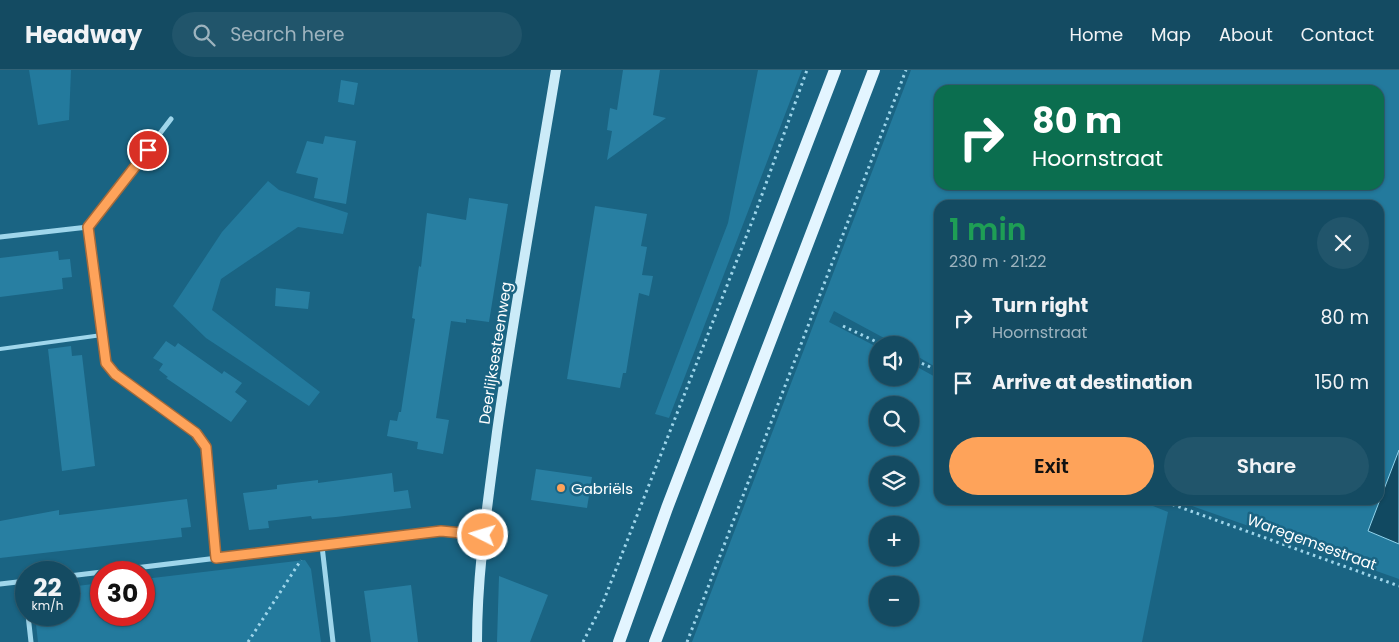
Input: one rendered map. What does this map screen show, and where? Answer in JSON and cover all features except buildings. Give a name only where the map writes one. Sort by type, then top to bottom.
[{"type":"main road","name":"Deerlijksesteenweg","points":[[477,642],[477,607],[483,535],[503,394],[556,70]]},
{"type":"main road","points":[[619,642],[667,508],[834,70]]},
{"type":"main road","points":[[656,642],[874,70]]},
{"type":"street","points":[[171,119],[88,227],[106,363],[115,374],[196,433],[206,447],[216,558]]},
{"type":"street","points":[[0,237],[88,227]]},
{"type":"street","points":[[80,575],[441,531],[483,535]]},
{"type":"street","points":[[322,546],[333,642]]},
{"type":"street","points":[[0,584],[15,582]]},
{"type":"street","points":[[29,626],[31,642]]},
{"type":"lane","points":[[0,349],[102,335]]},
{"type":"path","points":[[583,642],[602,605],[754,214],[807,70]]},
{"type":"path","points":[[687,642],[906,70]]},
{"type":"path","points":[[843,326],[869,338]]},
{"type":"path","points":[[919,362],[934,370]]},
{"type":"path","name":"Waregemsestraat","points":[[1174,505],[1399,586]]},
{"type":"path","points":[[248,642],[310,547]]},
{"type":"shaded area","points":[[29,70],[71,70],[69,120],[38,125]]},
{"type":"shaded area","points":[[758,70],[802,70],[669,418],[655,414],[728,223]]},
{"type":"shaded area","points":[[911,70],[1399,70],[1399,450],[1384,489],[1384,200],[934,200],[934,366],[919,357],[919,336],[880,336],[834,311],[829,322],[869,343],[869,386],[919,386],[919,368],[934,376],[934,505],[1150,505],[1168,512],[1142,642],[692,642]]},
{"type":"shaded area","points":[[268,181],[279,190],[348,213],[343,234],[298,227],[221,279],[212,310],[320,392],[309,406],[206,338],[173,306],[222,232]]},
{"type":"shaded area","points":[[1399,450],[1399,544],[1368,531],[1378,505],[1384,505],[1384,489]]},
{"type":"shaded area","points":[[1189,505],[1378,505],[1368,531],[1399,544],[1399,579]]},
{"type":"shaded area","points":[[305,560],[311,569],[321,642],[38,642],[36,626],[80,626],[80,586],[90,584],[90,626],[155,626],[155,578]]},
{"type":"place","name":"Gabriëls","points":[[561,488]]},
{"type":"route","points":[[148,150],[88,227],[106,363],[115,374],[196,433],[206,447],[216,558],[441,531],[483,535]]}]
